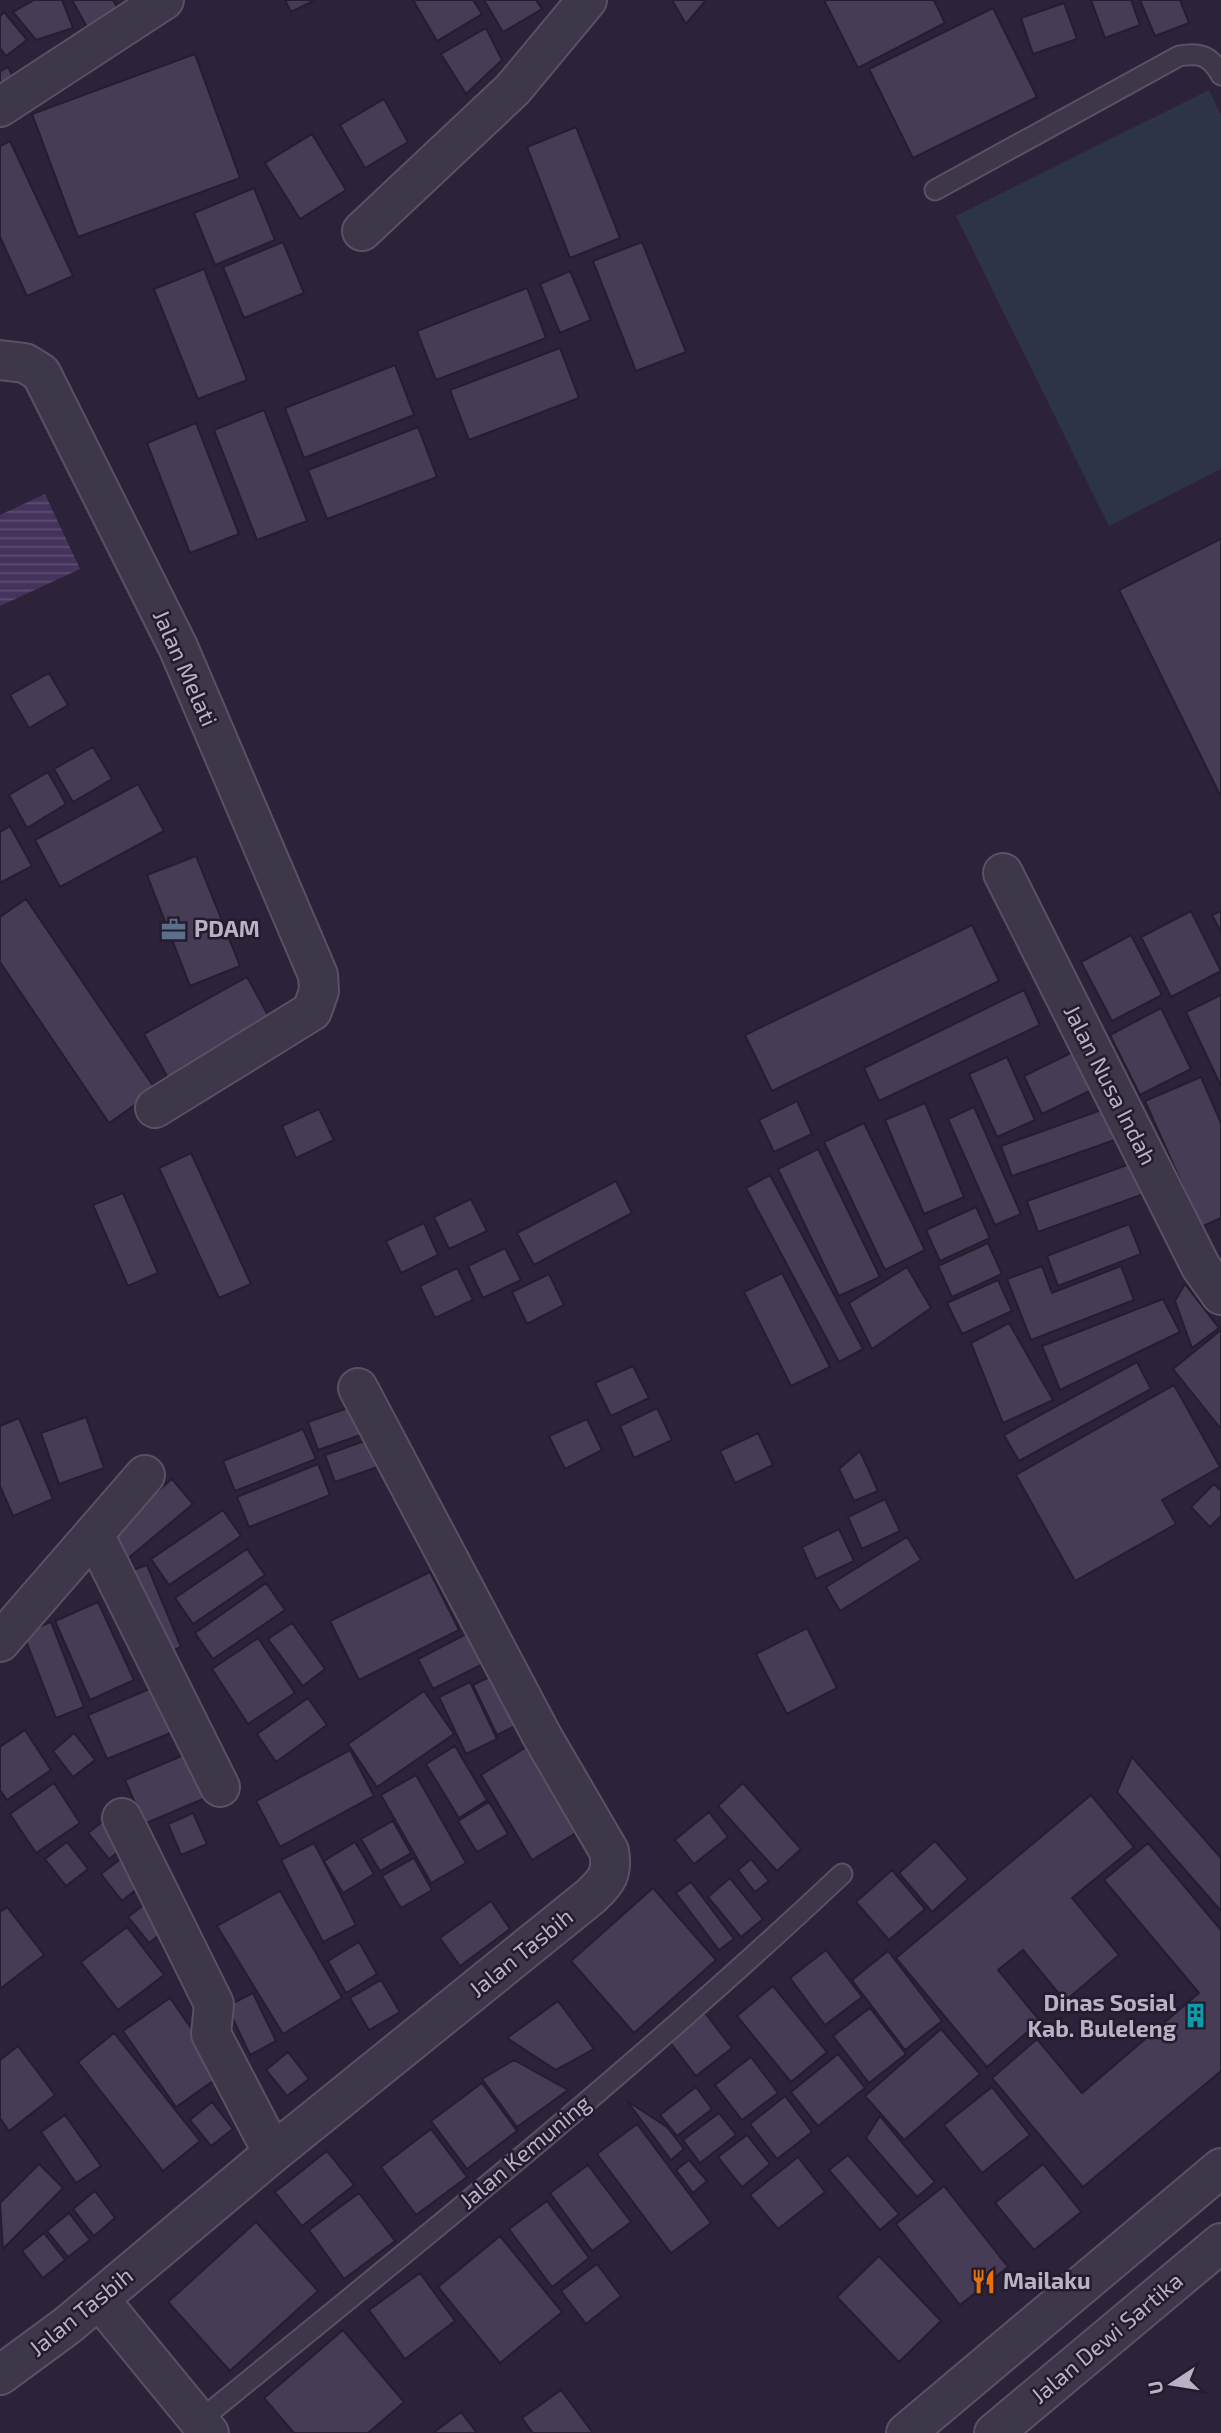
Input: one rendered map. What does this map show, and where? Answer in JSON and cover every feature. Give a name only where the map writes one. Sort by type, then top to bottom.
[{"type":"street","points":[[0,107],[164,0]]},
{"type":"street","points":[[362,231],[513,89],[587,0]]},
{"type":"street","name":"Jalan Melati","points":[[0,360],[24,363],[41,373],[178,647],[318,975],[320,991],[312,1011],[155,1108]]},
{"type":"street","name":"Jalan Nusa Indah","points":[[1003,873],[1214,1271]]},
{"type":"street","name":"Jalan Tasbih","points":[[0,2375],[99,2299],[273,2153],[592,1896],[606,1882],[612,1868],[609,1851],[542,1736],[358,1388]]},
{"type":"street","points":[[0,1642],[145,1475]]},
{"type":"street","points":[[93,1534],[220,1787]]},
{"type":"street","points":[[122,1818],[214,2004],[215,2015],[210,2022],[211,2034],[273,2153]]},
{"type":"street","points":[[917,2430],[1221,2168]]},
{"type":"street","name":"Jalan Dewi Sartika","points":[[993,2433],[1221,2243]]},
{"type":"street","points":[[99,2299],[204,2427]]},
{"type":"lane","points":[[935,190],[1179,56],[1196,53],[1214,61],[1221,75]]},
{"type":"lane","name":"Jalan Kemuning","points":[[204,2427],[387,2268],[653,2044],[842,1874]]},
{"type":"shaded area","points":[[1209,90],[1221,115],[1221,469],[1109,526],[956,216]]},
{"type":"shaded area","points":[[45,494],[80,569],[0,606],[0,515]]},
{"type":"building","points":[[34,0],[62,0],[73,28],[36,40],[13,12]]},
{"type":"building","points":[[72,0],[113,0],[119,11],[88,29]]},
{"type":"building","points":[[285,0],[315,0],[291,12]]},
{"type":"building","points":[[413,0],[473,0],[482,14],[437,41]]},
{"type":"building","points":[[484,0],[536,0],[542,9],[503,32]]},
{"type":"building","points":[[672,0],[706,0],[686,24]]},
{"type":"building","points":[[824,0],[934,0],[945,23],[858,68]]},
{"type":"building","points":[[1091,0],[1131,0],[1140,25],[1105,38]]},
{"type":"building","points":[[1140,0],[1180,0],[1189,23],[1155,36]]},
{"type":"building","points":[[1064,3],[1077,39],[1033,54],[1021,18]]},
{"type":"building","points":[[993,8],[1037,97],[913,158],[869,69]]},
{"type":"building","points":[[4,12],[27,40],[6,56],[0,48],[0,16]]},
{"type":"building","points":[[486,28],[502,60],[466,94],[441,54]]},
{"type":"building","points":[[195,54],[240,178],[78,237],[32,114]]},
{"type":"building","points":[[8,67],[20,90],[0,100],[0,71]]},
{"type":"building","points":[[384,99],[408,142],[365,168],[340,125]]},
{"type":"building","points":[[576,127],[620,238],[570,258],[527,147]]},
{"type":"building","points":[[312,134],[346,190],[300,219],[265,163]]},
{"type":"building","points":[[10,141],[73,276],[27,296],[0,237],[0,146]]},
{"type":"building","points":[[254,188],[275,240],[215,265],[194,213]]},
{"type":"building","points":[[283,242],[304,293],[244,318],[223,267]]},
{"type":"building","points":[[642,242],[686,352],[636,371],[593,261]]},
{"type":"building","points":[[204,269],[247,380],[198,399],[154,289]]},
{"type":"building","points":[[570,271],[591,320],[560,333],[540,284]]},
{"type":"building","points":[[527,288],[546,338],[436,380],[417,331]]},
{"type":"building","points":[[560,348],[579,398],[469,440],[450,390]]},
{"type":"building","points":[[395,365],[414,415],[304,458],[285,408]]},
{"type":"building","points":[[264,410],[307,521],[257,540],[214,430]]},
{"type":"building","points":[[196,423],[239,534],[190,553],[147,443]]},
{"type":"building","points":[[418,427],[437,477],[327,519],[308,470]]},
{"type":"building","points":[[1221,539],[1221,797],[1119,590]]},
{"type":"building","points":[[49,673],[68,705],[29,728],[10,695]]},
{"type":"building","points":[[93,747],[112,779],[73,802],[54,769]]},
{"type":"building","points":[[48,772],[66,804],[27,828],[9,795]]},
{"type":"building","points":[[138,784],[164,831],[60,887],[35,840]]},
{"type":"building","points":[[10,826],[32,866],[0,883],[0,832]]},
{"type":"building","points":[[196,856],[240,966],[190,986],[147,875]]},
{"type":"building","points":[[26,899],[156,1090],[109,1123],[0,962],[0,917]]},
{"type":"building","points":[[1191,911],[1221,971],[1171,997],[1141,937]]},
{"type":"building","points":[[1221,911],[1221,932],[1212,915]]},
{"type":"building","points":[[972,925],[999,981],[772,1091],[745,1035]]},
{"type":"building","points":[[1131,935],[1162,995],[1112,1021],[1081,962]]},
{"type":"building","points":[[247,977],[273,1024],[169,1080],[144,1034]]},
{"type":"building","points":[[1024,990],[1040,1025],[879,1101],[864,1068]]},
{"type":"building","points":[[1221,995],[1221,1086],[1186,1012]]},
{"type":"building","points":[[1161,1008],[1191,1069],[1140,1095],[1110,1035]]},
{"type":"building","points":[[1085,1046],[1104,1084],[1042,1114],[1024,1076]]},
{"type":"building","points":[[1007,1057],[1035,1120],[997,1137],[969,1074]]},
{"type":"building","points":[[1201,1077],[1221,1123],[1221,1218],[1201,1227],[1145,1101]]},
{"type":"building","points":[[797,1101],[812,1134],[774,1152],[759,1120]]},
{"type":"building","points":[[925,1103],[964,1197],[924,1214],[885,1120]]},
{"type":"building","points":[[1115,1105],[1126,1136],[1012,1176],[1001,1146]]},
{"type":"building","points":[[974,1107],[1021,1214],[995,1225],[948,1119]]},
{"type":"building","points":[[319,1109],[334,1140],[296,1158],[282,1126]]},
{"type":"building","points":[[864,1123],[925,1250],[885,1270],[824,1142]]},
{"type":"building","points":[[818,1149],[880,1277],[839,1296],[778,1169]]},
{"type":"building","points":[[191,1153],[251,1284],[219,1298],[159,1168]]},
{"type":"building","points":[[1141,1160],[1152,1191],[1038,1232],[1027,1201]]},
{"type":"building","points":[[770,1175],[863,1349],[839,1362],[746,1188]]},
{"type":"building","points":[[616,1181],[632,1213],[534,1265],[517,1233]]},
{"type":"building","points":[[123,1193],[158,1273],[128,1286],[93,1205]]},
{"type":"building","points":[[471,1199],[487,1231],[449,1249],[434,1217]]},
{"type":"building","points":[[976,1207],[990,1238],[940,1261],[926,1230]]},
{"type":"building","points":[[424,1223],[438,1255],[401,1273],[386,1241]]},
{"type":"building","points":[[1129,1224],[1141,1254],[1058,1286],[1047,1256]]},
{"type":"building","points":[[988,1243],[1002,1274],[952,1297],[938,1266]]},
{"type":"building","points":[[505,1248],[521,1280],[483,1298],[468,1266]]},
{"type":"building","points":[[1042,1266],[1052,1293],[1121,1266],[1134,1300],[1031,1340],[1007,1279]]},
{"type":"building","points":[[907,1267],[931,1308],[872,1349],[849,1303]]},
{"type":"building","points":[[457,1268],[473,1300],[435,1318],[420,1286]]},
{"type":"building","points":[[782,1273],[830,1367],[791,1386],[744,1292]]},
{"type":"building","points":[[549,1274],[564,1305],[527,1324],[512,1292]]},
{"type":"building","points":[[998,1280],[1012,1311],[962,1334],[947,1303]]},
{"type":"building","points":[[1185,1284],[1219,1328],[1192,1348],[1175,1301]]},
{"type":"building","points":[[1163,1299],[1180,1332],[1060,1390],[1042,1346]]},
{"type":"building","points":[[1009,1323],[1053,1400],[1003,1423],[971,1343]]},
{"type":"building","points":[[1221,1330],[1221,1429],[1173,1369]]},
{"type":"building","points":[[1137,1362],[1151,1389],[1019,1461],[1004,1435]]},
{"type":"building","points":[[633,1366],[649,1398],[611,1416],[595,1383]]},
{"type":"building","points":[[1174,1385],[1220,1467],[1162,1500],[1176,1524],[1075,1581],[1016,1475]]},
{"type":"building","points":[[359,1404],[369,1432],[318,1450],[308,1422]]},
{"type":"building","points":[[657,1408],[672,1440],[634,1458],[620,1426]]},
{"type":"building","points":[[86,1417],[104,1468],[59,1484],[41,1433]]},
{"type":"building","points":[[19,1418],[53,1499],[13,1516],[0,1486],[0,1426]]},
{"type":"building","points":[[587,1419],[602,1450],[565,1469],[549,1436]]},
{"type":"building","points":[[303,1429],[316,1459],[235,1491],[223,1461]]},
{"type":"building","points":[[758,1433],[773,1465],[735,1483],[720,1451]]},
{"type":"building","points":[[376,1437],[386,1464],[335,1482],[325,1455]]},
{"type":"building","points":[[860,1451],[878,1491],[854,1501],[839,1469]]},
{"type":"building","points":[[318,1464],[330,1495],[249,1527],[237,1497]]},
{"type":"building","points":[[172,1479],[193,1504],[126,1560],[106,1534]]},
{"type":"building","points":[[1214,1484],[1221,1491],[1221,1516],[1210,1527],[1191,1507]]},
{"type":"building","points":[[885,1499],[900,1531],[862,1549],[848,1517]]},
{"type":"building","points":[[223,1510],[241,1536],[169,1585],[151,1559]]},
{"type":"building","points":[[839,1529],[854,1561],[816,1579],[802,1547]]},
{"type":"building","points":[[907,1537],[921,1560],[840,1611],[826,1587]]},
{"type":"building","points":[[247,1549],[265,1575],[193,1624],[175,1598]]},
{"type":"building","points":[[147,1565],[181,1647],[159,1657],[122,1574]]},
{"type":"building","points":[[430,1572],[459,1630],[359,1680],[330,1621]]},
{"type":"building","points":[[266,1583],[285,1610],[213,1659],[195,1633]]},
{"type":"building","points":[[98,1602],[134,1680],[90,1700],[55,1621]]},
{"type":"building","points":[[51,1622],[84,1707],[56,1718],[23,1633]]},
{"type":"building","points":[[292,1623],[325,1669],[303,1686],[268,1639]]},
{"type":"building","points":[[807,1628],[837,1688],[787,1714],[756,1654]]},
{"type":"building","points":[[474,1630],[489,1661],[433,1689],[418,1659]]},
{"type":"building","points":[[258,1638],[295,1693],[248,1724],[212,1669]]},
{"type":"building","points":[[506,1669],[530,1719],[497,1735],[473,1685]]},
{"type":"building","points":[[470,1682],[497,1739],[466,1754],[439,1697]]},
{"type":"building","points":[[154,1687],[173,1732],[107,1759],[88,1715]]},
{"type":"building","points":[[424,1691],[454,1734],[377,1787],[348,1744]]},
{"type":"building","points":[[308,1698],[327,1725],[276,1762],[257,1734]]},
{"type":"building","points":[[25,1730],[51,1770],[7,1800],[0,1790],[0,1747]]},
{"type":"building","points":[[74,1733],[95,1760],[73,1777],[53,1751]]},
{"type":"building","points":[[536,1741],[587,1826],[532,1860],[481,1775]]},
{"type":"building","points":[[455,1746],[487,1800],[459,1818],[426,1764]]},
{"type":"building","points":[[350,1750],[374,1796],[280,1847],[256,1801]]},
{"type":"building","points":[[191,1752],[210,1796],[144,1824],[125,1780]]},
{"type":"building","points":[[1132,1757],[1221,1858],[1221,1911],[1117,1792]]},
{"type":"building","points":[[416,1775],[466,1863],[431,1883],[381,1795]]},
{"type":"building","points":[[54,1783],[80,1823],[36,1853],[10,1814]]},
{"type":"building","points":[[743,1783],[801,1849],[777,1871],[718,1806]]},
{"type":"building","points":[[1091,1795],[1134,1847],[1072,1898],[1119,1955],[1065,2001],[1023,1950],[998,1970],[1040,2021],[987,2067],[896,1958]]},
{"type":"building","points":[[489,1802],[508,1834],[477,1852],[458,1821]]},
{"type":"building","points":[[709,1812],[728,1837],[694,1864],[675,1840]]},
{"type":"building","points":[[193,1813],[207,1844],[181,1855],[168,1824]]},
{"type":"building","points":[[111,1815],[131,1842],[109,1859],[88,1833]]},
{"type":"building","points":[[393,1821],[411,1853],[380,1871],[361,1839]]},
{"type":"building","points":[[935,1841],[968,1879],[932,1912],[899,1873]]},
{"type":"building","points":[[67,1842],[88,1869],[66,1886],[45,1859]]},
{"type":"building","points":[[355,1842],[374,1874],[343,1893],[324,1861]]},
{"type":"building","points":[[314,1843],[356,1925],[323,1942],[281,1860]]},
{"type":"building","name":"Dinas Sosial Kab. Buleleng","points":[[1148,1843],[1221,1930],[1221,2071],[1083,2187],[992,2078],[1037,2039],[1082,2093],[1199,1993],[1104,1880]]},
{"type":"building","points":[[123,1857],[144,1883],[122,1901],[101,1874]]},
{"type":"building","points":[[414,1858],[432,1890],[401,1908],[382,1876]]},
{"type":"building","points":[[751,1859],[769,1881],[755,1892],[738,1870]]},
{"type":"building","points":[[892,1870],[925,1909],[889,1940],[856,1902]]},
{"type":"building","points":[[730,1878],[763,1919],[741,1937],[708,1897]]},
{"type":"building","points":[[691,1882],[734,1939],[719,1950],[676,1893]]},
{"type":"building","points":[[653,1888],[716,1960],[634,2033],[571,1961]]},
{"type":"building","points":[[280,1891],[342,1998],[283,2034],[217,1926]]},
{"type":"building","points":[[150,1900],[171,1926],[149,1943],[128,1917]]},
{"type":"building","points":[[491,1901],[510,1929],[460,1966],[440,1938]]},
{"type":"building","points":[[7,1907],[44,1955],[0,1989],[0,1912]]},
{"type":"building","points":[[127,1927],[164,1975],[118,2010],[81,1962]]},
{"type":"building","points":[[359,1942],[377,1974],[346,1993],[328,1961]]},
{"type":"building","points":[[826,1950],[862,1997],[825,2025],[790,1978]]},
{"type":"building","points":[[888,1951],[942,2021],[905,2050],[852,1980]]},
{"type":"building","points":[[381,1980],[400,2012],[369,2030],[350,1998]]},
{"type":"building","points":[[773,1986],[827,2052],[791,2082],[737,2016]]},
{"type":"building","points":[[253,1993],[276,2041],[250,2055],[227,2006]]},
{"type":"building","points":[[170,1998],[223,2074],[176,2107],[123,2031]]},
{"type":"building","points":[[558,2001],[594,2049],[556,2070],[507,2038]]},
{"type":"building","points":[[870,2008],[906,2054],[869,2083],[833,2036]]},
{"type":"building","points":[[705,2013],[732,2048],[696,2076],[669,2041]]},
{"type":"building","points":[[941,2029],[980,2074],[904,2140],[865,2096]]},
{"type":"building","points":[[114,2033],[200,2141],[163,2171],[78,2062]]},
{"type":"building","points":[[18,2046],[55,2095],[9,2131],[0,2118],[0,2060]]},
{"type":"building","points":[[288,2052],[309,2079],[287,2096],[266,2070]]},
{"type":"building","points":[[838,2054],[865,2088],[818,2126],[791,2092]]},
{"type":"building","points":[[751,2057],[778,2093],[742,2120],[715,2085]]},
{"type":"building","points":[[514,2060],[568,2090],[517,2127],[482,2079]]},
{"type":"building","points":[[482,2083],[517,2131],[467,2169],[431,2121]]},
{"type":"building","points":[[696,2087],[712,2109],[677,2136],[660,2115]]},
{"type":"building","points":[[992,2087],[1030,2135],[982,2173],[944,2125]]},
{"type":"building","points":[[785,2096],[812,2132],[777,2159],[750,2124]]},
{"type":"building","points":[[627,2101],[667,2127],[684,2149],[671,2160]]},
{"type":"building","points":[[212,2102],[233,2129],[211,2146],[190,2120]]},
{"type":"building","points":[[719,2113],[736,2135],[700,2163],[683,2140]]},
{"type":"building","points":[[65,2115],[101,2166],[76,2183],[41,2132]]},
{"type":"building","points":[[880,2116],[935,2182],[917,2197],[866,2138]]},
{"type":"building","points":[[637,2124],[711,2223],[671,2253],[597,2154]]},
{"type":"building","points":[[431,2129],[467,2177],[416,2215],[381,2167]]},
{"type":"building","points":[[747,2135],[770,2164],[742,2187],[718,2157]]},
{"type":"building","points":[[327,2151],[354,2185],[302,2226],[275,2192]]},
{"type":"building","points":[[848,2155],[899,2214],[880,2230],[829,2170]]},
{"type":"building","points":[[798,2157],[825,2192],[778,2229],[750,2195]]},
{"type":"building","points":[[689,2160],[707,2181],[693,2193],[676,2170]]},
{"type":"building","points":[[39,2164],[63,2188],[3,2249],[0,2203]]},
{"type":"building","points":[[1043,2164],[1081,2212],[1034,2250],[995,2203]]},
{"type":"building","points":[[588,2165],[631,2222],[592,2251],[550,2193]]},
{"type":"building","points":[[944,2186],[1008,2267],[960,2305],[896,2224]]},
{"type":"building","points":[[95,2191],[115,2218],[94,2236],[73,2209]]},
{"type":"building","points":[[359,2193],[395,2241],[344,2279],[309,2230]]},
{"type":"building","points":[[547,2201],[589,2258],[552,2287],[509,2229]]},
{"type":"building","points":[[69,2213],[90,2240],[68,2257],[47,2231]]},
{"type":"building","points":[[256,2222],[318,2291],[230,2371],[168,2302]]},
{"type":"building","points":[[44,2233],[65,2260],[43,2278],[22,2251]]},
{"type":"building","points":[[500,2236],[562,2312],[500,2363],[438,2287]]},
{"type":"building","points":[[879,2256],[941,2321],[899,2362],[837,2297]]},
{"type":"building","points":[[597,2264],[621,2296],[586,2324],[561,2291]]},
{"type":"building","points":[[420,2273],[455,2321],[405,2359],[369,2310]]},
{"type":"building","points":[[343,2330],[404,2402],[368,2433],[294,2433],[264,2398]]},
{"type":"building","points":[[561,2390],[593,2433],[533,2433],[522,2418]]},
{"type":"building","points":[[461,2412],[477,2433],[433,2433]]},
{"type":"place","name":"PDAM","points":[[174,929]]},
{"type":"place","name":"Dinas Sosial Kab. Buleleng","points":[[1196,2016]]},
{"type":"place","name":"Mailaku","points":[[983,2281]]}]
